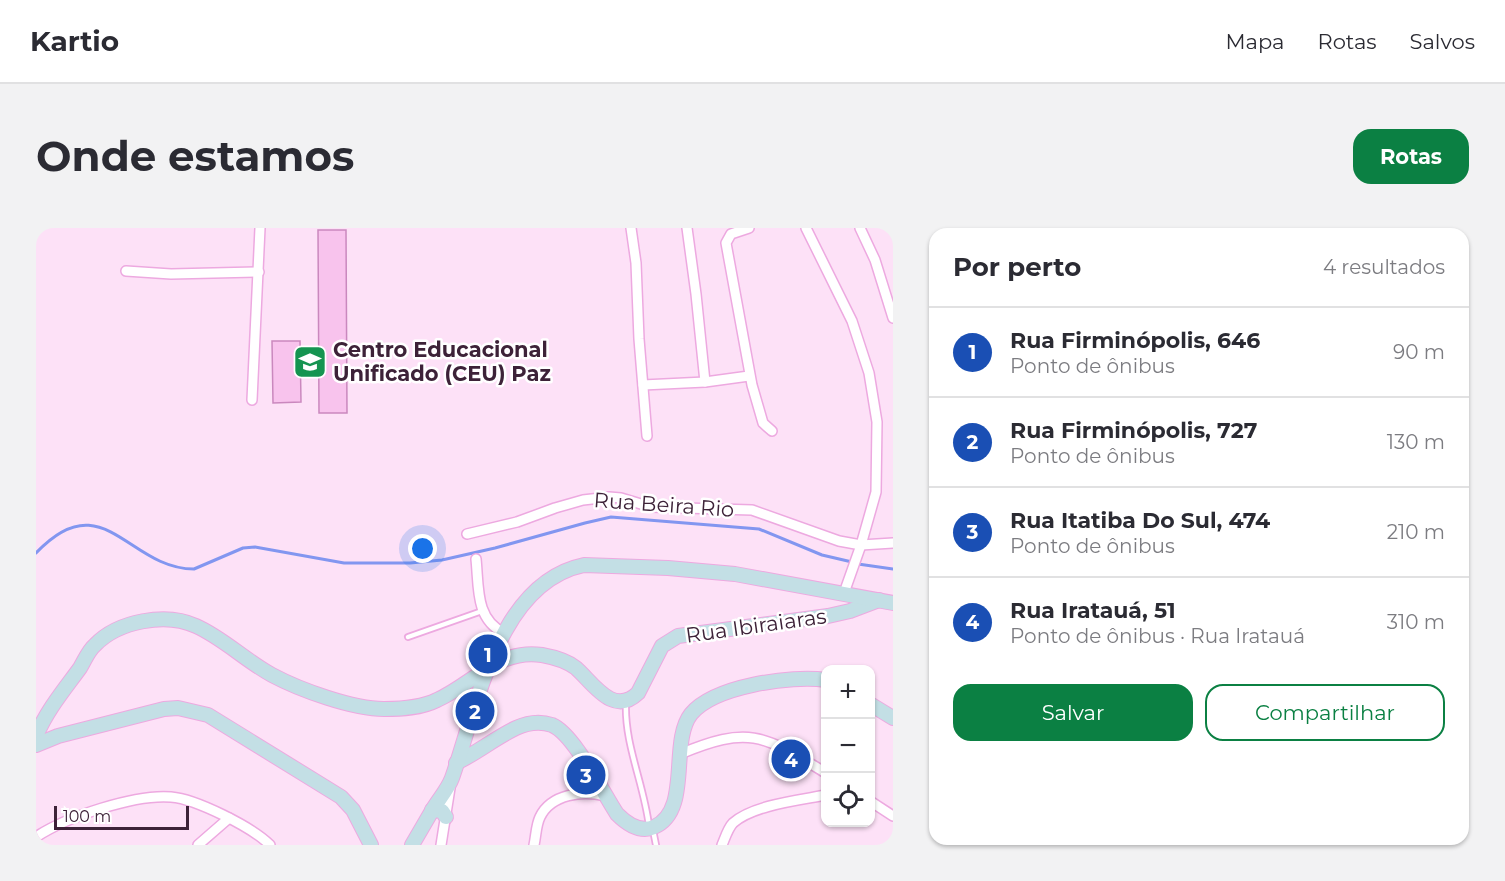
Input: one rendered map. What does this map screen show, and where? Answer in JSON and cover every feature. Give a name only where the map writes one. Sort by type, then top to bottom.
[{"type":"main road","points":[[412,845],[451,780],[490,666],[514,615],[535,591],[563,574],[584,565],[699,570],[845,589],[860,602],[886,602]]},
{"type":"main road","points":[[843,612],[845,589]]},
{"type":"main road","name":"Rua Ibiraiaras","points":[[626,700],[633,698],[643,685],[662,646],[678,636],[843,612],[860,602]]},
{"type":"main road","points":[[36,736],[45,717],[93,646],[116,630],[141,622],[165,620],[185,621],[273,675],[361,708],[400,709],[429,704],[455,690],[490,666],[517,655],[551,657],[575,668],[608,697],[620,701],[626,700]]},
{"type":"main road","points":[[456,763],[518,727],[530,723],[553,726],[572,743],[605,796],[624,820],[638,828],[651,828],[662,823],[672,807],[677,786],[683,728],[690,715],[703,702],[734,690],[777,681],[821,680]]},
{"type":"main road","points":[[875,707],[893,718]]},
{"type":"main road","points":[[36,745],[58,736],[164,709],[178,708],[198,712],[222,722],[341,797],[353,810],[371,845]]},
{"type":"main road","points":[[461,747],[487,745]]},
{"type":"main road","points":[[432,810],[439,809],[446,817]]},
{"type":"street","points":[[252,400],[260,228]]},
{"type":"street","points":[[631,228],[636,262],[647,436]]},
{"type":"street","points":[[687,228],[705,382]]},
{"type":"street","points":[[749,228],[730,234],[726,243],[739,305],[741,334],[749,376],[764,423],[772,431]]},
{"type":"street","points":[[806,228],[852,321],[872,386],[877,422],[877,485],[861,545],[845,589]]},
{"type":"street","points":[[860,228],[875,260],[893,318]]},
{"type":"street","points":[[126,271],[171,274],[259,272]]},
{"type":"street","points":[[643,385],[705,382],[749,376]]},
{"type":"street","name":"Rua Beira Rio","points":[[467,534],[517,522],[576,502],[609,497],[621,498],[651,507],[752,510],[839,541],[861,545],[893,543]]},
{"type":"street","points":[[476,559],[482,611],[494,628],[504,633]]},
{"type":"street","points":[[680,754],[722,738],[759,738],[774,743],[821,771]]},
{"type":"street","points":[[441,845],[451,780]]},
{"type":"street","points":[[534,845],[540,818],[552,803],[564,796],[585,793],[605,796]]},
{"type":"street","points":[[722,845],[733,824],[748,815],[789,802],[821,796]]},
{"type":"street","points":[[36,837],[57,825],[112,806],[148,798],[171,797],[182,799],[229,818],[270,845]]},
{"type":"street","points":[[875,804],[893,816]]},
{"type":"street","points":[[198,845],[229,818]]},
{"type":"lane","points":[[408,637],[482,611]]},
{"type":"lane","points":[[626,700],[630,738],[656,845]]},
{"type":"building","points":[[318,230],[346,230],[347,413],[319,413]]},
{"type":"building","points":[[272,341],[300,341],[301,402],[273,403]]},
{"type":"waterway","points":[[36,553],[59,533],[80,526],[98,527],[115,534],[151,557],[171,565],[194,569],[243,548],[255,547],[344,563],[410,563],[442,560],[495,548],[611,517],[759,529],[822,555],[852,562]]},
{"type":"waterway","points":[[858,564],[893,569]]},
{"type":"place","name":"Centro Educacional Unificado (CEU) Paz","points":[[310,362]]},
{"type":"place","name":"Rua Firminópolis, 646","points":[[488,654]]},
{"type":"place","name":"Rua Firminópolis, 727","points":[[475,711]]},
{"type":"place","name":"Rua Iratauá, 51","points":[[791,759]]},
{"type":"place","name":"Rua Itatiba Do Sul, 474","points":[[586,775]]}]
